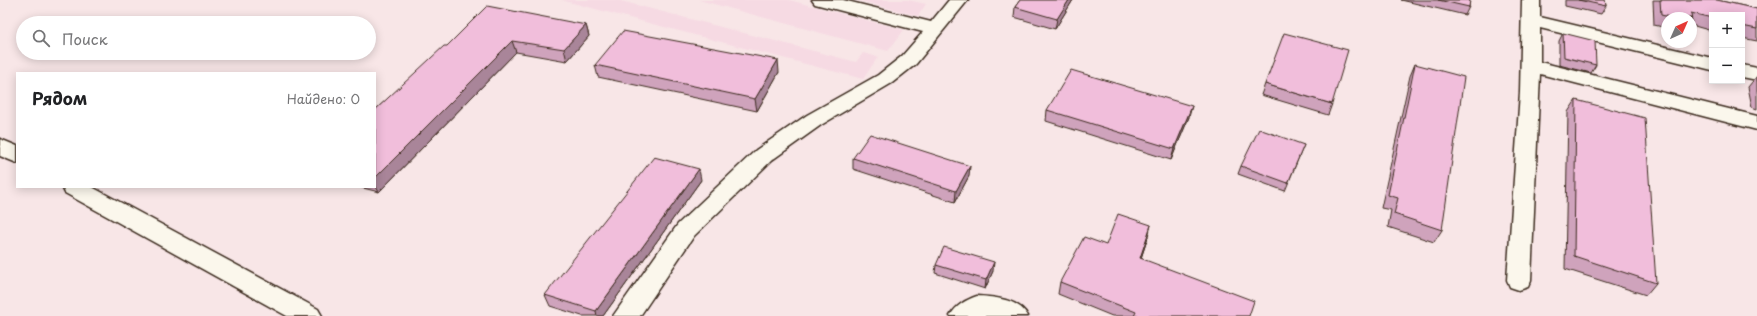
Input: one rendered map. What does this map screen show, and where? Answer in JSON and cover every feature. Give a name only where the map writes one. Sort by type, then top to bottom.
[{"type":"street","points":[[821,0],[935,29]]},
{"type":"street","points":[[626,316],[686,230],[764,155],[814,120],[885,79],[910,60],[959,0]]},
{"type":"street","points":[[1519,280],[1530,66],[1531,10],[1709,63]]},
{"type":"street","points":[[1530,66],[1757,123]]},
{"type":"street","points":[[1745,72],[1757,74]]},
{"type":"street","points":[[0,146],[16,155]]},
{"type":"street","points":[[75,188],[309,316]]},
{"type":"street","points":[[963,316],[976,306],[995,307],[1015,316]]},
{"type":"shaded area","points":[[561,0],[617,0],[856,62],[863,53],[878,57],[863,79]]},
{"type":"shaded area","points":[[699,0],[789,0],[904,30],[888,51]]},
{"type":"shaded area","points":[[857,0],[908,0],[926,4],[918,16]]},
{"type":"building","points":[[1020,0],[1069,0],[1057,19],[1015,7]]},
{"type":"building","points":[[1438,0],[1470,0],[1469,7]]},
{"type":"building","points":[[1578,0],[1605,0],[1606,6]]},
{"type":"building","points":[[1660,0],[1717,0],[1757,9],[1757,29],[1745,27],[1745,12],[1709,12],[1709,17],[1697,14],[1697,12],[1661,12],[1661,15]]},
{"type":"building","points":[[487,6],[586,25],[564,49],[512,41],[376,177],[376,109],[444,46],[447,46]]},
{"type":"building","points":[[623,31],[778,60],[755,99],[595,65]]},
{"type":"building","points":[[1284,33],[1348,50],[1332,104],[1265,84]]},
{"type":"building","points":[[1563,33],[1595,41],[1596,65],[1564,57]]},
{"type":"building","points":[[1415,64],[1464,77],[1442,230],[1394,214],[1398,198],[1388,195]]},
{"type":"building","points":[[1071,70],[1192,106],[1174,149],[1047,110]]},
{"type":"building","points":[[1576,100],[1645,118],[1656,283],[1574,256]]},
{"type":"building","points":[[1259,129],[1304,145],[1288,183],[1241,166]]},
{"type":"building","points":[[870,134],[970,166],[956,191],[853,158]]},
{"type":"building","points":[[654,157],[699,169],[596,311],[545,295]]},
{"type":"building","points":[[1118,214],[1151,225],[1140,258],[1254,301],[1249,316],[1134,316],[1136,312],[1060,282],[1084,237],[1106,245]]},
{"type":"building","points":[[944,247],[994,262],[986,280],[936,265]]}]
